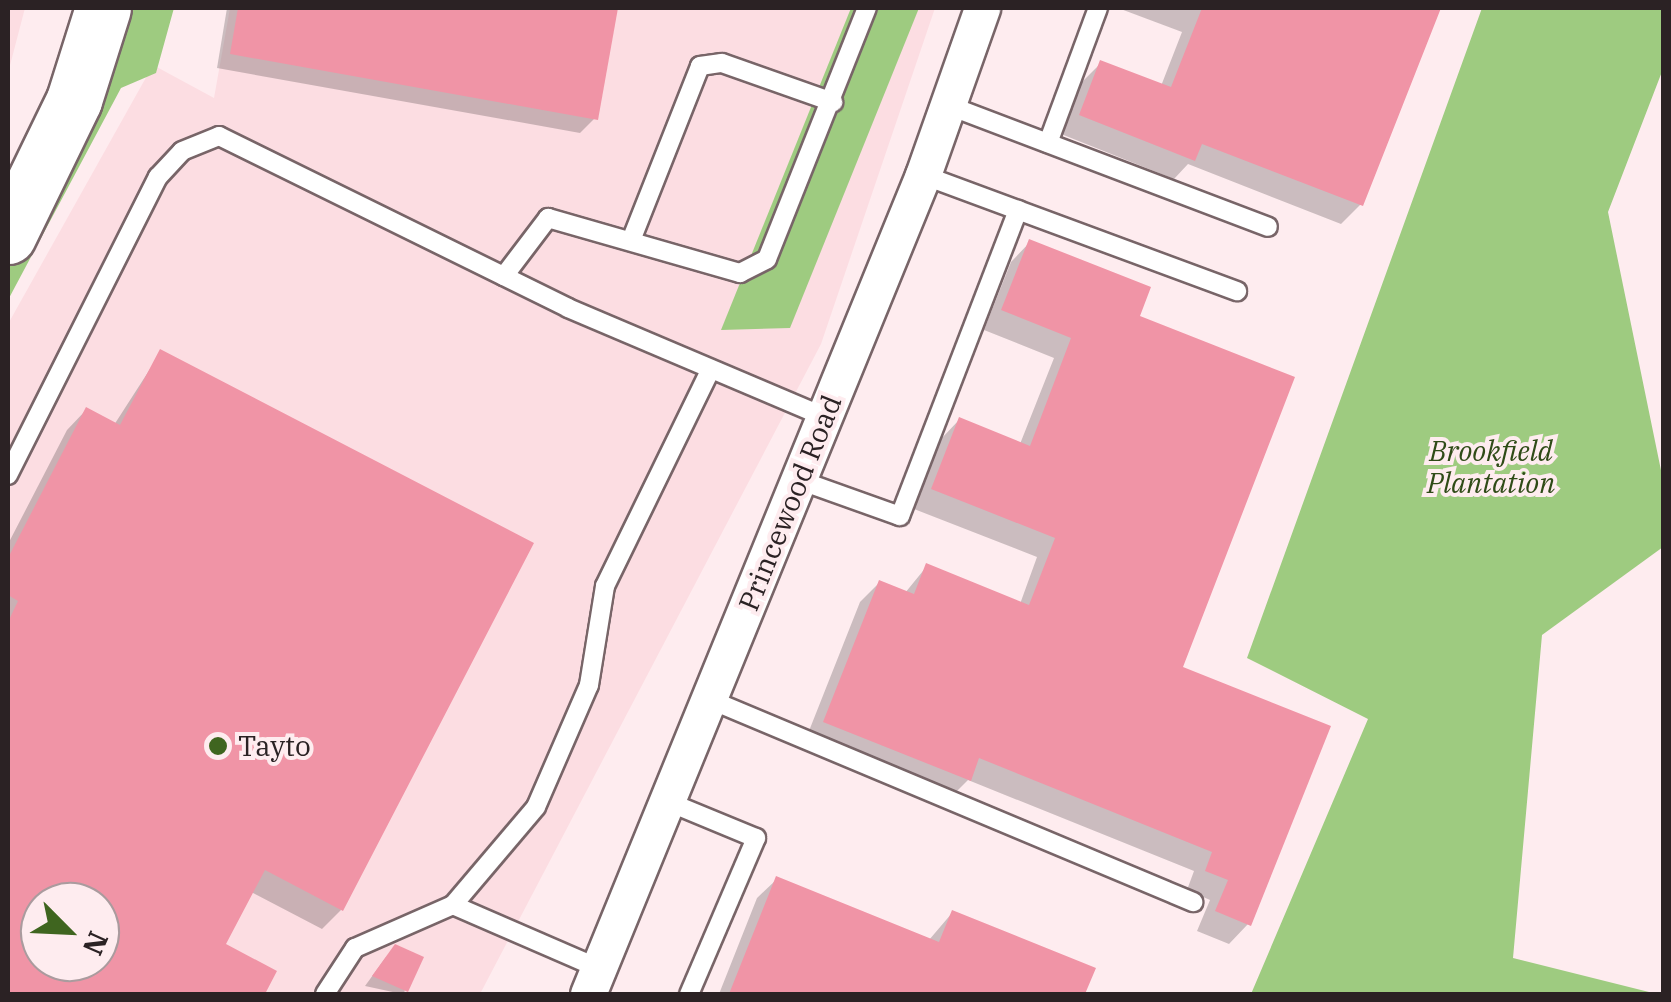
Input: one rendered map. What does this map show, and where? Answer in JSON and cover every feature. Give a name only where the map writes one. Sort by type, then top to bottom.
[{"type":"main road","points":[[8,236],[74,100],[103,8]]},
{"type":"street","name":"Princewood Road","points":[[593,981],[671,804],[923,175],[982,8]]},
{"type":"lane","points":[[504,276],[548,218],[632,238],[740,273],[766,259],[834,102],[867,8]]},
{"type":"lane","points":[[1048,144],[1098,8]]},
{"type":"lane","points":[[632,238],[700,66],[722,63],[834,102]]},
{"type":"lane","points":[[950,106],[1268,227]]},
{"type":"lane","points":[[8,474],[158,176],[219,136],[710,373],[825,417]]},
{"type":"lane","points":[[923,175],[1236,291]]},
{"type":"lane","points":[[799,480],[900,516],[1018,210]]},
{"type":"lane","points":[[325,994],[355,948],[452,905],[536,806],[589,685],[604,586],[710,373]]},
{"type":"lane","points":[[711,700],[1194,902]]},
{"type":"lane","points":[[671,804],[756,838],[689,994]]},
{"type":"lane","points":[[452,905],[593,981]]},
{"type":"shaded area","points":[[8,8],[25,8],[8,73]]},
{"type":"shaded area","points":[[230,8],[935,8],[821,344],[480,994],[8,994],[8,324],[153,65],[214,98]]},
{"type":"green space","points":[[119,8],[174,8],[156,73],[121,88],[8,300],[8,259]]},
{"type":"green space","points":[[851,8],[919,8],[790,328],[721,330]]},
{"type":"green space","name":"Brookfield Plantation","points":[[1482,8],[1663,8],[1663,69],[1608,212],[1663,480],[1663,547],[1542,635],[1513,958],[1657,994],[1251,994],[1368,719],[1247,658]]},
{"type":"building","points":[[238,8],[618,8],[598,120],[230,54]]},
{"type":"building","points":[[1202,8],[1441,8],[1363,206],[1202,144],[1195,161],[1079,115],[1100,60],[1171,87]]},
{"type":"building","points":[[1029,239],[1151,287],[1140,316],[1295,377],[1183,667],[1331,726],[1251,926],[1215,911],[1228,880],[1205,871],[1212,852],[979,758],[971,781],[823,722],[879,580],[914,594],[926,563],[1029,605],[1055,538],[931,489],[959,417],[1030,446],[1071,338],[1001,310]]},
{"type":"building","name":"Tayto","points":[[160,349],[534,543],[343,911],[265,870],[226,944],[277,971],[265,994],[8,994],[8,622],[18,601],[8,595],[8,558],[86,407],[120,425]]},
{"type":"building","points":[[776,876],[939,942],[952,910],[1096,968],[1085,994],[729,994]]},
{"type":"building","points":[[395,944],[424,957],[408,992],[372,976]]},
{"type":"place","name":"Tayto","points":[[218,746]]}]
